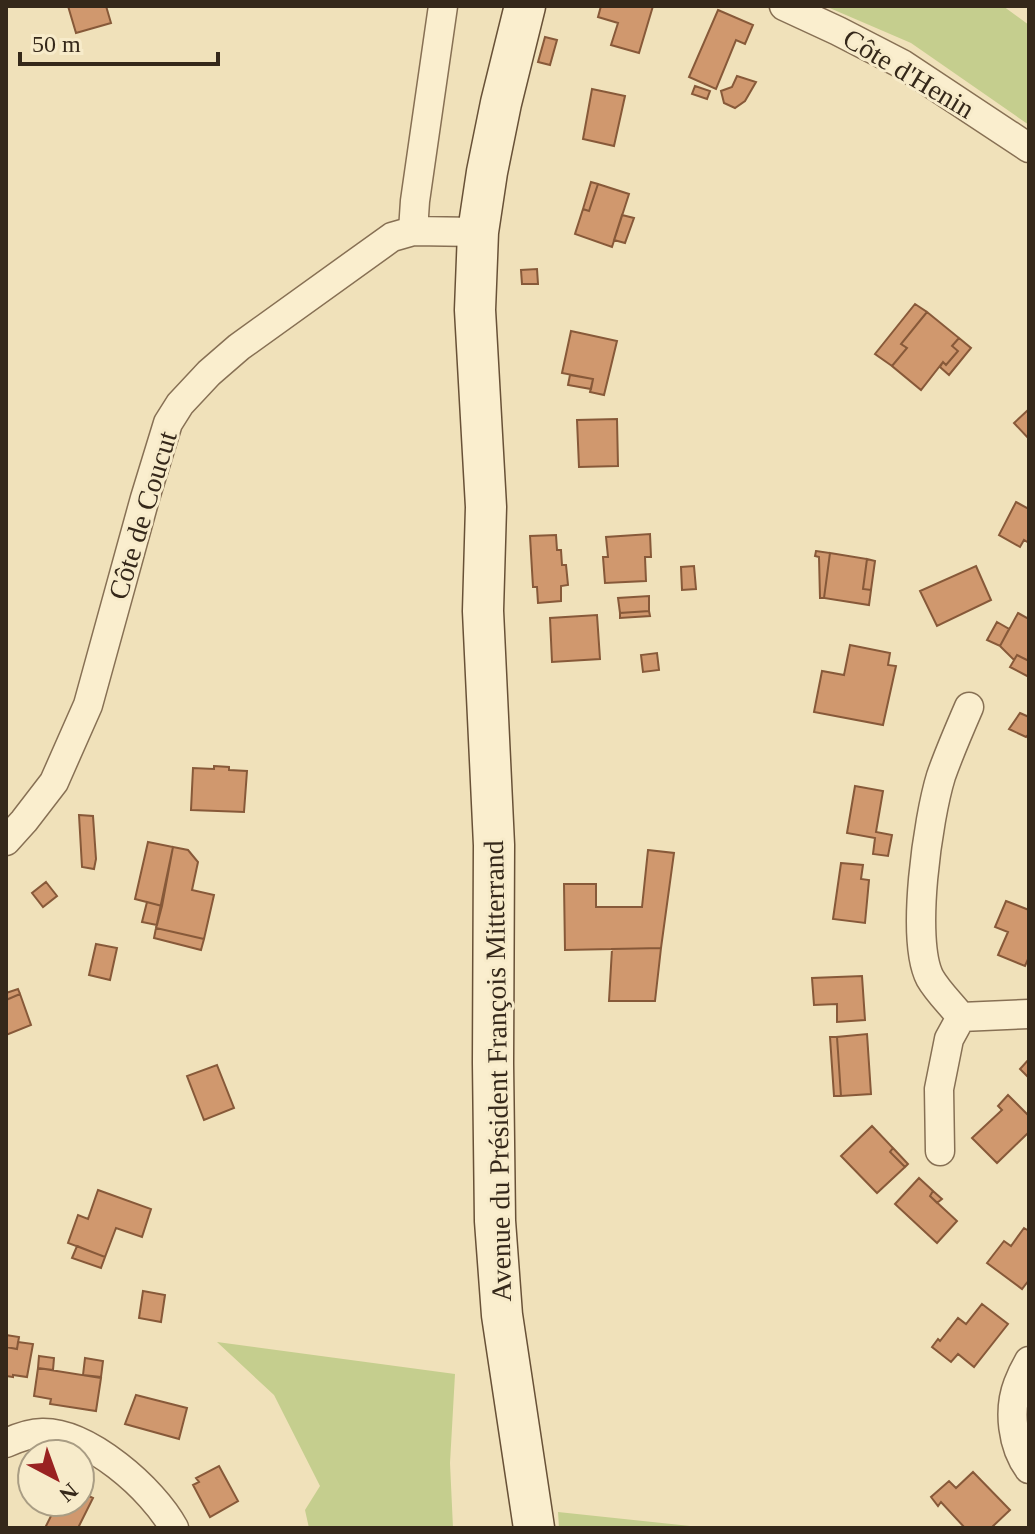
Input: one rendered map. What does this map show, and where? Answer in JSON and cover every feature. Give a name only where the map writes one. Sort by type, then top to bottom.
[{"type":"street","points":[[413,231],[443,6]]},
{"type":"street","name":"Avenue du Président François Mitterrand","points":[[500,6],[473,126],[468,231],[456,309],[469,510],[483,611],[494,845],[495,1221],[502,1315],[534,1528]]},
{"type":"street","name":"Avenue du Président François Mitterrand","points":[[468,231],[487,172],[525,6]]},
{"type":"street","name":"Côte d'Henin","points":[[784,6],[902,64],[1029,148]]},
{"type":"street","name":"Côte de Coucut","points":[[6,841],[54,782],[88,705],[145,498],[168,423],[180,404],[239,347],[392,237],[413,231],[468,231]]},
{"type":"street","points":[[961,1017],[930,979],[921,953],[921,915],[925,855],[940,778],[969,707]]},
{"type":"street","points":[[961,1017],[1029,1014]]},
{"type":"street","points":[[940,1151],[939,1089],[949,1039],[961,1017]]},
{"type":"street","points":[[1029,1361],[1018,1384],[1012,1421],[1018,1447],[1029,1469]]},
{"type":"street","points":[[6,1443],[18,1437],[44,1433],[70,1439],[102,1453],[152,1498],[174,1528]]},
{"type":"green space","points":[[825,6],[1003,6],[1029,25],[1029,125],[911,43]]},
{"type":"green space","points":[[217,1342],[455,1374],[450,1463],[453,1528],[309,1528],[305,1510],[320,1486],[274,1395]]},
{"type":"green space","points":[[558,1512],[709,1528],[559,1528]]},
{"type":"building","points":[[68,6],[106,6],[111,23],[76,33]]},
{"type":"building","points":[[601,6],[653,6],[639,53],[611,45],[618,23],[598,17]]},
{"type":"building","points":[[718,10],[753,25],[745,44],[736,40],[716,89],[689,77]]},
{"type":"building","points":[[545,37],[557,40],[550,65],[538,62]]},
{"type":"building","points":[[737,76],[756,82],[745,101],[735,108],[724,103],[721,91],[732,87]]},
{"type":"building","points":[[695,86],[710,91],[707,99],[692,94]]},
{"type":"building","points":[[592,89],[625,96],[614,146],[583,139]]},
{"type":"building","points":[[591,182],[598,184],[589,211],[583,209]]},
{"type":"building","points":[[598,184],[629,194],[612,247],[575,234],[583,209],[589,211]]},
{"type":"building","points":[[622,215],[634,218],[625,243],[614,240]]},
{"type":"building","points":[[537,269],[538,284],[522,284],[521,270]]},
{"type":"building","points":[[915,304],[927,312],[901,344],[907,348],[892,366],[875,354]]},
{"type":"building","points":[[927,312],[959,338],[952,346],[958,351],[946,365],[943,362],[921,390],[892,366],[907,348],[901,344]]},
{"type":"building","points":[[571,331],[617,341],[604,395],[590,392],[593,379],[562,373]]},
{"type":"building","points":[[959,338],[971,348],[949,375],[940,367],[943,362],[946,365],[958,351],[952,346]]},
{"type":"building","points":[[570,375],[593,379],[591,389],[568,385]]},
{"type":"building","points":[[1029,409],[1029,439],[1014,423]]},
{"type":"building","points":[[617,419],[618,466],[579,467],[577,420]]},
{"type":"building","points":[[1016,502],[1029,509],[1029,543],[1024,540],[1020,547],[999,535]]},
{"type":"building","points":[[650,534],[651,557],[645,557],[646,581],[605,583],[603,557],[608,557],[606,537]]},
{"type":"building","points":[[556,535],[562,565],[566,565],[568,585],[561,586],[561,601],[538,603],[537,587],[533,587],[530,536]]},
{"type":"building","points":[[816,551],[830,553],[824,598],[820,598],[819,557],[815,556]]},
{"type":"building","points":[[830,553],[867,559],[863,589],[871,590],[869,605],[824,598]]},
{"type":"building","points":[[867,559],[875,561],[871,590],[863,589]]},
{"type":"building","points":[[694,566],[696,589],[682,590],[681,567]]},
{"type":"building","points":[[976,566],[991,600],[937,626],[920,591]]},
{"type":"building","points":[[649,596],[649,611],[620,613],[618,598]]},
{"type":"building","points":[[649,611],[650,616],[620,618],[620,613]]},
{"type":"building","points":[[1018,613],[1029,619],[1029,661],[1017,655],[1014,660],[1000,646]]},
{"type":"building","points":[[597,615],[600,659],[552,662],[550,618]]},
{"type":"building","points":[[997,622],[1009,629],[1000,646],[987,640]]},
{"type":"building","points":[[850,645],[890,653],[888,665],[896,666],[883,725],[814,712],[822,671],[844,675]]},
{"type":"building","points":[[657,653],[659,670],[643,672],[641,655]]},
{"type":"building","points":[[1017,655],[1029,661],[1029,677],[1010,667]]},
{"type":"building","points":[[1020,713],[1029,717],[1029,734],[1026,737],[1009,729]]},
{"type":"building","points":[[214,766],[247,771],[244,812],[191,810],[193,768],[214,769]]},
{"type":"building","points":[[855,786],[883,791],[876,832],[892,835],[888,856],[873,854],[875,838],[847,833]]},
{"type":"building","points":[[79,815],[93,816],[94,869],[82,867]]},
{"type":"building","points":[[148,842],[173,847],[162,906],[135,899]]},
{"type":"building","points":[[173,847],[188,850],[198,862],[192,890],[214,895],[204,939],[156,928]]},
{"type":"building","points":[[648,850],[674,853],[661,948],[565,950],[564,884],[596,884],[596,907],[642,907]]},
{"type":"building","points":[[841,863],[863,865],[861,879],[869,880],[865,923],[833,919]]},
{"type":"building","points":[[46,882],[57,896],[43,907],[32,893]]},
{"type":"building","points":[[1006,901],[1029,910],[1029,957],[1025,966],[998,955],[1008,932],[995,927]]},
{"type":"building","points":[[147,902],[162,906],[157,925],[142,922]]},
{"type":"building","points":[[156,928],[204,939],[201,950],[154,938]]},
{"type":"building","points":[[96,944],[117,948],[110,980],[89,975]]},
{"type":"building","points":[[661,948],[655,1001],[609,1001],[612,949]]},
{"type":"building","points":[[862,976],[865,1020],[837,1022],[837,1004],[814,1005],[812,978]]},
{"type":"building","points":[[18,989],[20,994],[6,1000],[6,993]]},
{"type":"building","points":[[20,994],[31,1025],[6,1035],[6,1000]]},
{"type":"building","points":[[867,1034],[871,1094],[841,1096],[837,1037]]},
{"type":"building","points":[[830,1037],[837,1037],[841,1096],[834,1096]]},
{"type":"building","points":[[1029,1059],[1029,1078],[1020,1069]]},
{"type":"building","points":[[217,1065],[234,1108],[204,1120],[187,1076]]},
{"type":"building","points":[[1008,1095],[1029,1116],[1029,1132],[997,1163],[972,1138],[1002,1110],[998,1106]]},
{"type":"building","points":[[872,1126],[893,1148],[890,1152],[905,1167],[877,1193],[841,1156]]},
{"type":"building","points":[[893,1148],[908,1164],[905,1167],[890,1152]]},
{"type":"building","points":[[919,1178],[933,1191],[930,1196],[957,1221],[937,1243],[895,1204]]},
{"type":"building","points":[[98,1190],[151,1209],[142,1237],[116,1228],[105,1257],[68,1243],[78,1215],[88,1219]]},
{"type":"building","points":[[933,1191],[942,1199],[937,1203],[930,1196]]},
{"type":"building","points":[[1024,1228],[1029,1231],[1029,1280],[1022,1289],[987,1263],[1004,1241],[1011,1246]]},
{"type":"building","points":[[77,1246],[105,1257],[101,1268],[72,1258]]},
{"type":"building","points":[[143,1291],[165,1295],[161,1322],[139,1318]]},
{"type":"building","points":[[982,1304],[1008,1324],[974,1367],[958,1354],[951,1362],[932,1347],[958,1318],[966,1324]]},
{"type":"building","points":[[6,1335],[19,1337],[17,1349],[6,1347]]},
{"type":"building","points":[[18,1342],[33,1344],[27,1377],[6,1376],[6,1347],[17,1349]]},
{"type":"building","points":[[39,1356],[54,1358],[53,1370],[38,1368]]},
{"type":"building","points":[[85,1358],[103,1361],[101,1377],[83,1375]]},
{"type":"building","points":[[38,1368],[101,1378],[96,1411],[50,1404],[51,1399],[34,1396]]},
{"type":"building","points":[[136,1395],[187,1408],[179,1439],[125,1424]]},
{"type":"building","points":[[219,1466],[238,1501],[210,1517],[193,1485],[199,1482],[196,1478]]},
{"type":"building","points":[[973,1472],[1010,1510],[991,1528],[965,1528],[941,1502],[938,1506],[931,1497],[949,1481],[956,1488]]},
{"type":"building","points":[[50,1518],[83,1518],[78,1528],[45,1528]]}]
